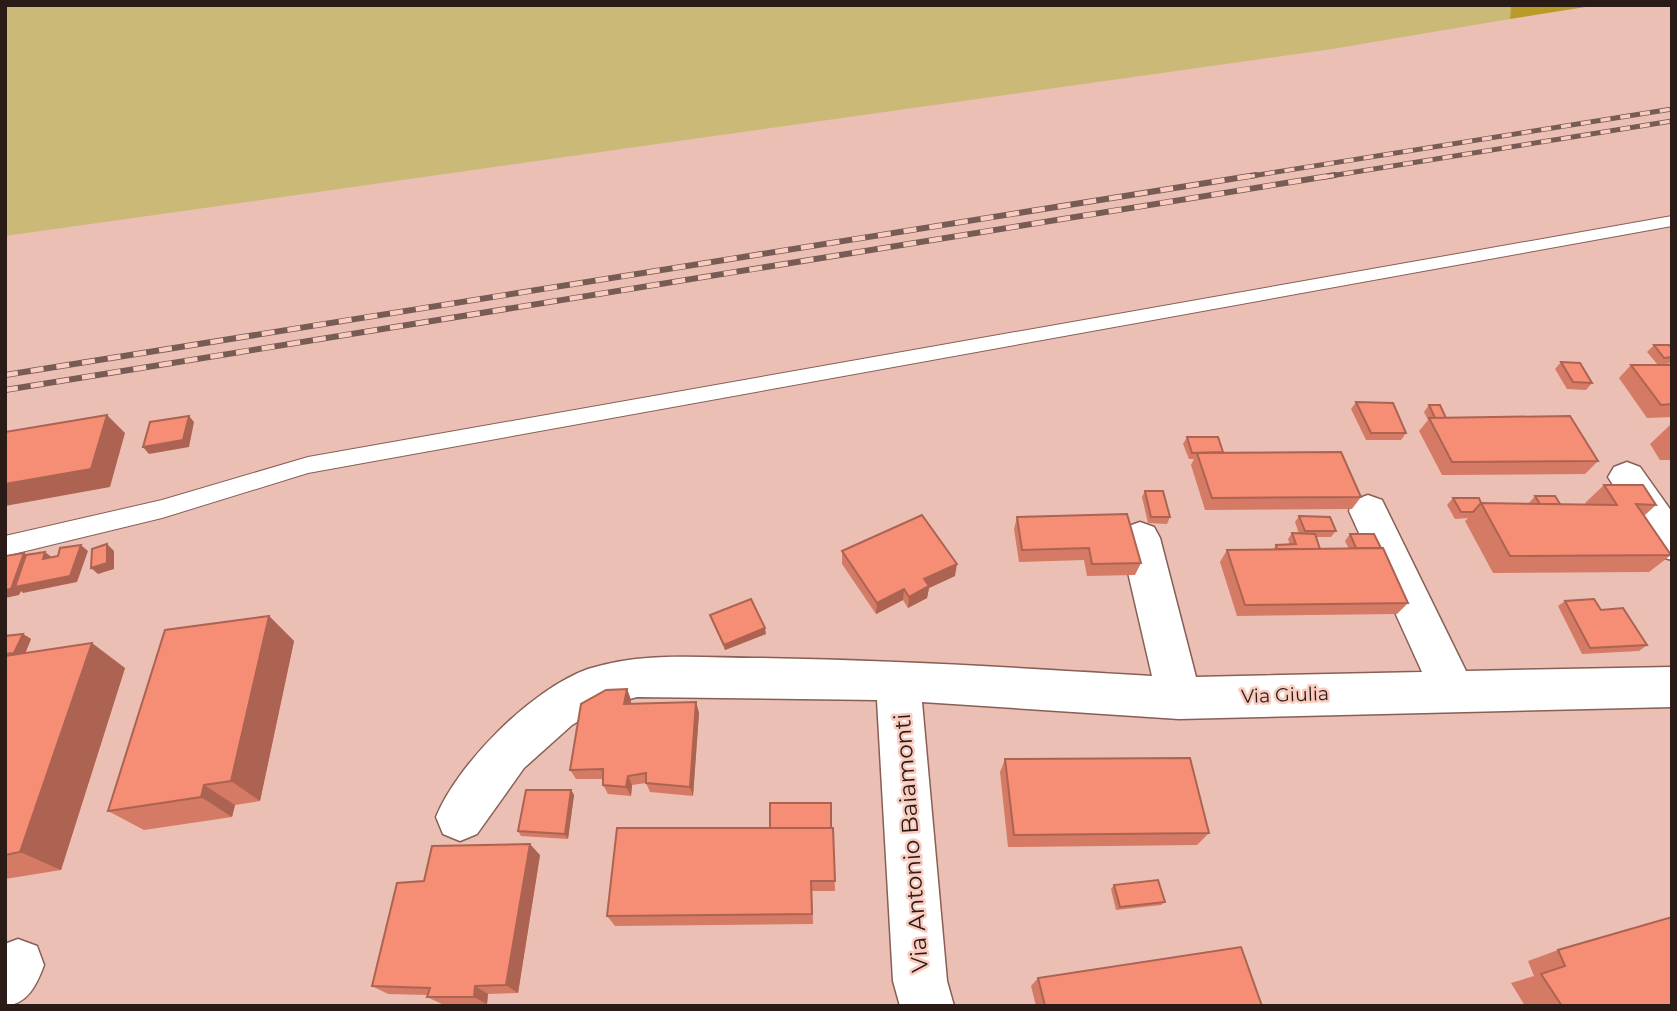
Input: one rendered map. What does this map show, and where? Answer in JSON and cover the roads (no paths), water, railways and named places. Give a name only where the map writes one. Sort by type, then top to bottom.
[{"type":"street","points":[[1627,477],[1672,544]]},
{"type":"street","points":[[1368,511],[1452,691]]},
{"type":"street","points":[[1140,538],[1179,698]]},
{"type":"street","name":"Via Giulia","points":[[460,817],[508,752],[556,710],[590,689],[637,677],[898,680],[1179,698],[1672,687]]},
{"type":"street","name":"Via Antonio Baiamonti","points":[[898,680],[920,981],[927,1006]]},
{"type":"lane","points":[[5,546],[162,509],[308,465],[1672,221]]},
{"type":"railway","points":[[1245,177],[1672,109]]},
{"type":"railway","points":[[1324,177],[1672,121]]},
{"type":"railway","points":[[5,375],[1256,175]]},
{"type":"railway","points":[[5,390],[1335,175]]}]
